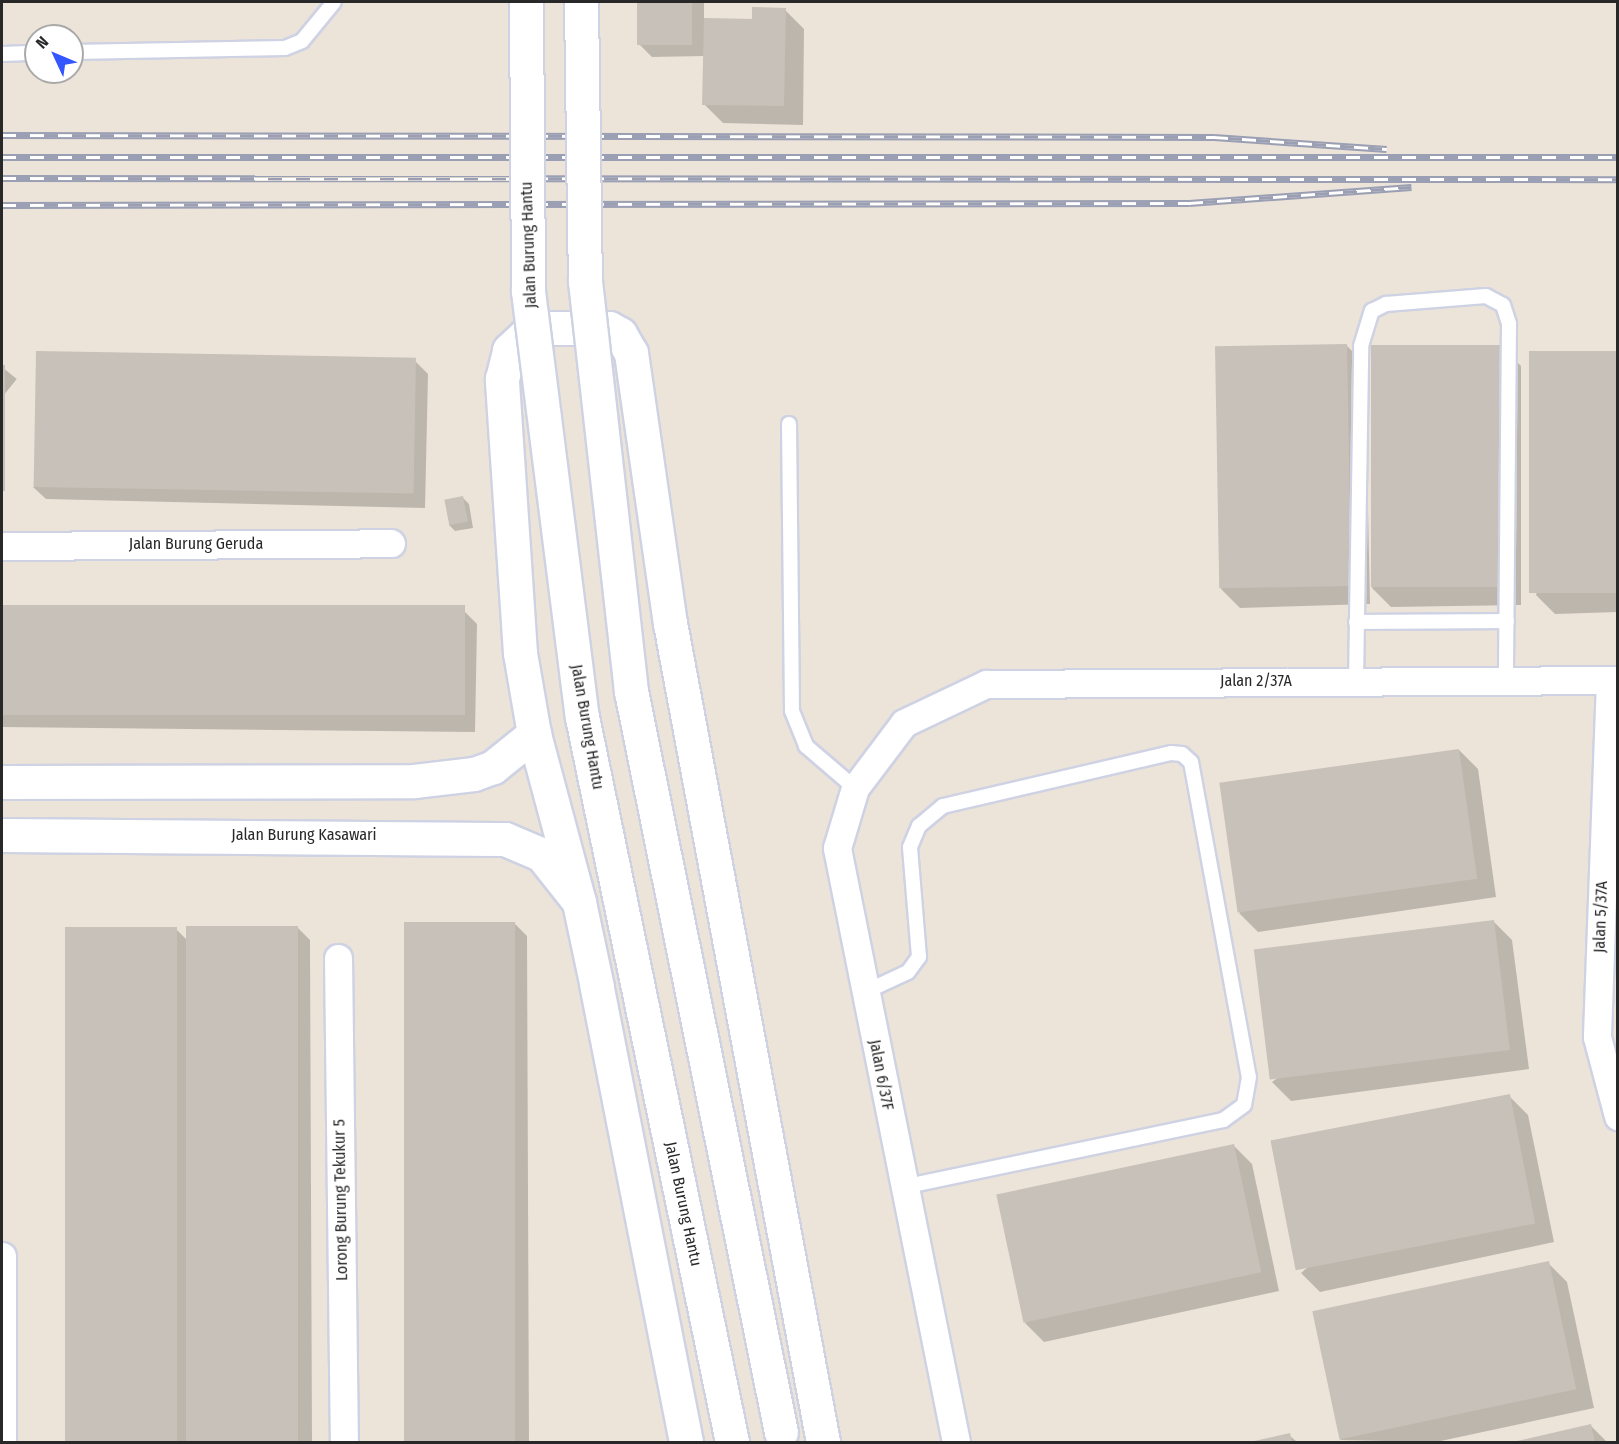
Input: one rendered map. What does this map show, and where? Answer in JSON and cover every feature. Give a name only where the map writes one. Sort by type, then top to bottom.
[{"type":"main road","name":"Jalan Burung Hantu","points":[[526,2],[528,291],[582,717],[732,1443]]},
{"type":"main road","points":[[581,2],[585,281],[631,691],[782,1437]]},
{"type":"main road","points":[[686,1443],[579,902],[534,734],[520,653],[502,380],[509,350],[525,335],[541,328],[609,328],[620,334],[631,352],[670,623],[823,1443]]},
{"type":"main road","points":[[2,782],[414,781],[474,774],[493,767],[534,734]]},
{"type":"main road","name":"Jalan Burung Kasawari","points":[[2,835],[505,839],[541,854],[579,902]]},
{"type":"street","name":"Jalan Burung Geruda","points":[[2,546],[391,543]]},
{"type":"street","name":"Jalan 2/37A","points":[[904,723],[986,684],[1614,680]]},
{"type":"street","name":"Jalan 5/37A","points":[[1614,680],[1597,1037],[1617,1116]]},
{"type":"street","name":"Jalan 6/37F","points":[[904,723],[855,788],[837,848],[956,1443]]},
{"type":"street","name":"Lorong Burung Tekukur 5","points":[[338,958],[344,1443]]},
{"type":"street","points":[[2,1256],[2,1443]]},
{"type":"lane","points":[[84,52],[285,48],[302,41],[334,2]]},
{"type":"lane","points":[[2,54],[24,53]]},
{"type":"lane","points":[[1356,681],[1361,346],[1372,311],[1386,304],[1486,296],[1503,305],[1509,324],[1506,680]]},
{"type":"lane","points":[[789,424],[792,711],[807,746],[855,788]]},
{"type":"lane","points":[[1356,622],[1507,621]]},
{"type":"lane","points":[[865,992],[908,972],[919,957],[910,846],[919,826],[943,806],[1171,753],[1182,754],[1191,762],[1249,1077],[1244,1105],[1223,1120],[903,1187]]},
{"type":"building","points":[[637,2],[692,2],[692,45],[637,45]]},
{"type":"building","points":[[752,7],[786,8],[784,106],[702,105],[704,18],[752,19]]},
{"type":"building","points":[[1347,344],[1351,586],[1219,588],[1215,346]]},
{"type":"building","points":[[1371,345],[1502,345],[1502,587],[1371,587]]},
{"type":"building","points":[[36,351],[416,358],[414,494],[34,487]]},
{"type":"building","points":[[1529,351],[1618,351],[1618,593],[1529,593]]},
{"type":"building","points":[[2,365],[5,365],[5,491],[2,491]]},
{"type":"building","points":[[463,496],[468,522],[449,525],[444,500]]},
{"type":"building","points":[[2,605],[465,605],[465,715],[2,715]]},
{"type":"building","points":[[1459,749],[1477,879],[1238,912],[1219,783]]},
{"type":"building","points":[[1494,920],[1510,1050],[1270,1080],[1254,949]]},
{"type":"building","points":[[404,922],[515,922],[515,1442],[404,1442]]},
{"type":"building","points":[[186,926],[298,926],[298,1442],[186,1442]]},
{"type":"building","points":[[65,927],[177,927],[177,1442],[65,1442]]},
{"type":"building","points":[[1510,1094],[1535,1224],[1296,1270],[1270,1141]]},
{"type":"building","points":[[1234,1144],[1261,1272],[1024,1323],[996,1195]]},
{"type":"building","points":[[1549,1261],[1576,1389],[1340,1439],[1312,1311]]},
{"type":"building","points":[[1591,1424],[1595,1442],[1513,1442]]},
{"type":"building","points":[[1290,1433],[1292,1442],[1250,1442]]},
{"type":"railway","points":[[2,135],[1214,137],[1387,149]]},
{"type":"railway","points":[[2,157],[1618,157]]},
{"type":"railway","points":[[2,178],[1618,179]]},
{"type":"railway","points":[[2,205],[1189,203],[1411,187]]}]
